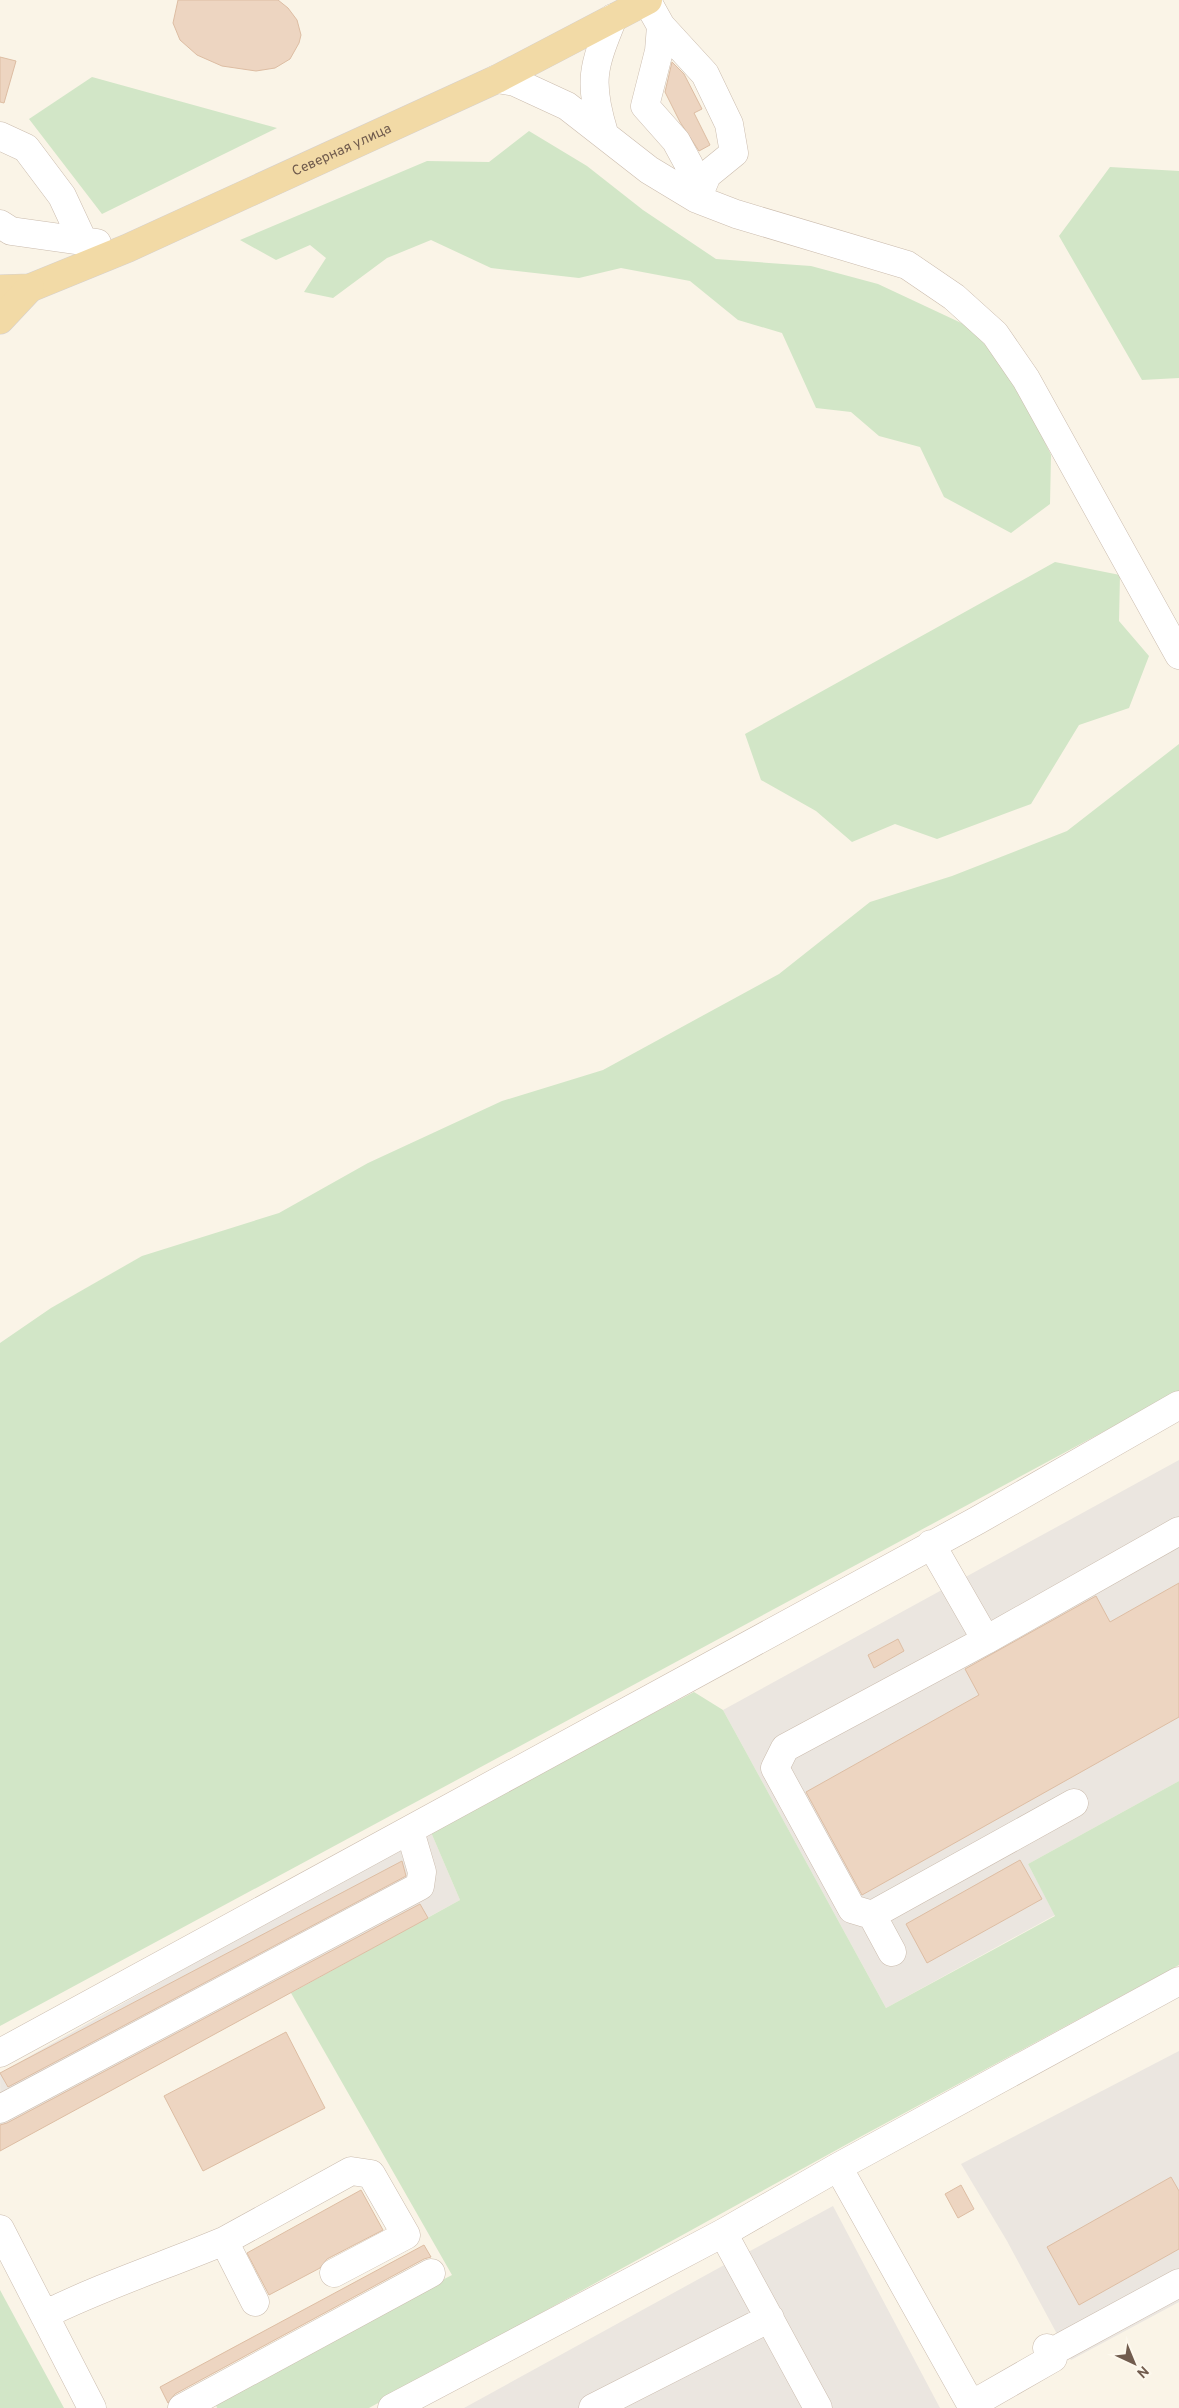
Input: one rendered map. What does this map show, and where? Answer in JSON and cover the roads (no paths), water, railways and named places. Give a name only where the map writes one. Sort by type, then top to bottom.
[{"type":"main road","name":"Северная улица","points":[[30,288],[128,248],[497,79],[647,0]]},
{"type":"main road","points":[[0,289],[30,288]]},
{"type":"main road","points":[[0,320],[30,288]]},
{"type":"street","points":[[647,0],[661,26],[705,74],[729,124],[734,153],[707,175],[698,199]]},
{"type":"street","points":[[604,133],[593,88],[595,68],[612,18]]},
{"type":"street","points":[[661,26],[659,51],[645,106],[676,141],[689,165],[698,199]]},
{"type":"street","points":[[497,79],[515,82],[567,106],[649,170],[698,199],[736,214],[907,265],[954,297],[996,334],[1026,379],[1179,655]]},
{"type":"street","points":[[0,136],[26,148],[62,196],[83,241]]},
{"type":"street","points":[[0,224],[11,231],[128,248]]},
{"type":"street","points":[[0,2053],[410,1831],[1179,1405]]},
{"type":"street","points":[[892,1952],[872,1916],[852,1910],[775,1768],[786,1748],[986,1640],[1179,1531]]},
{"type":"street","points":[[931,1544],[986,1640]]},
{"type":"street","points":[[872,1916],[1074,1803]]},
{"type":"street","points":[[0,2109],[420,1886],[422,1872],[410,1831]]},
{"type":"street","points":[[392,2408],[722,2234],[838,2167],[1179,1982]]},
{"type":"street","points":[[838,2167],[972,2407],[1053,2358],[1048,2351],[1179,2283]]},
{"type":"street","points":[[44,2315],[94,2291],[153,2270],[224,2241],[352,2171],[372,2174],[406,2235],[334,2273]]},
{"type":"street","points":[[0,2230],[92,2408]]},
{"type":"street","points":[[722,2234],[818,2408]]},
{"type":"street","points":[[224,2241],[255,2302]]},
{"type":"street","points":[[182,2408],[431,2273]]},
{"type":"street","points":[[593,2408],[770,2318]]}]
